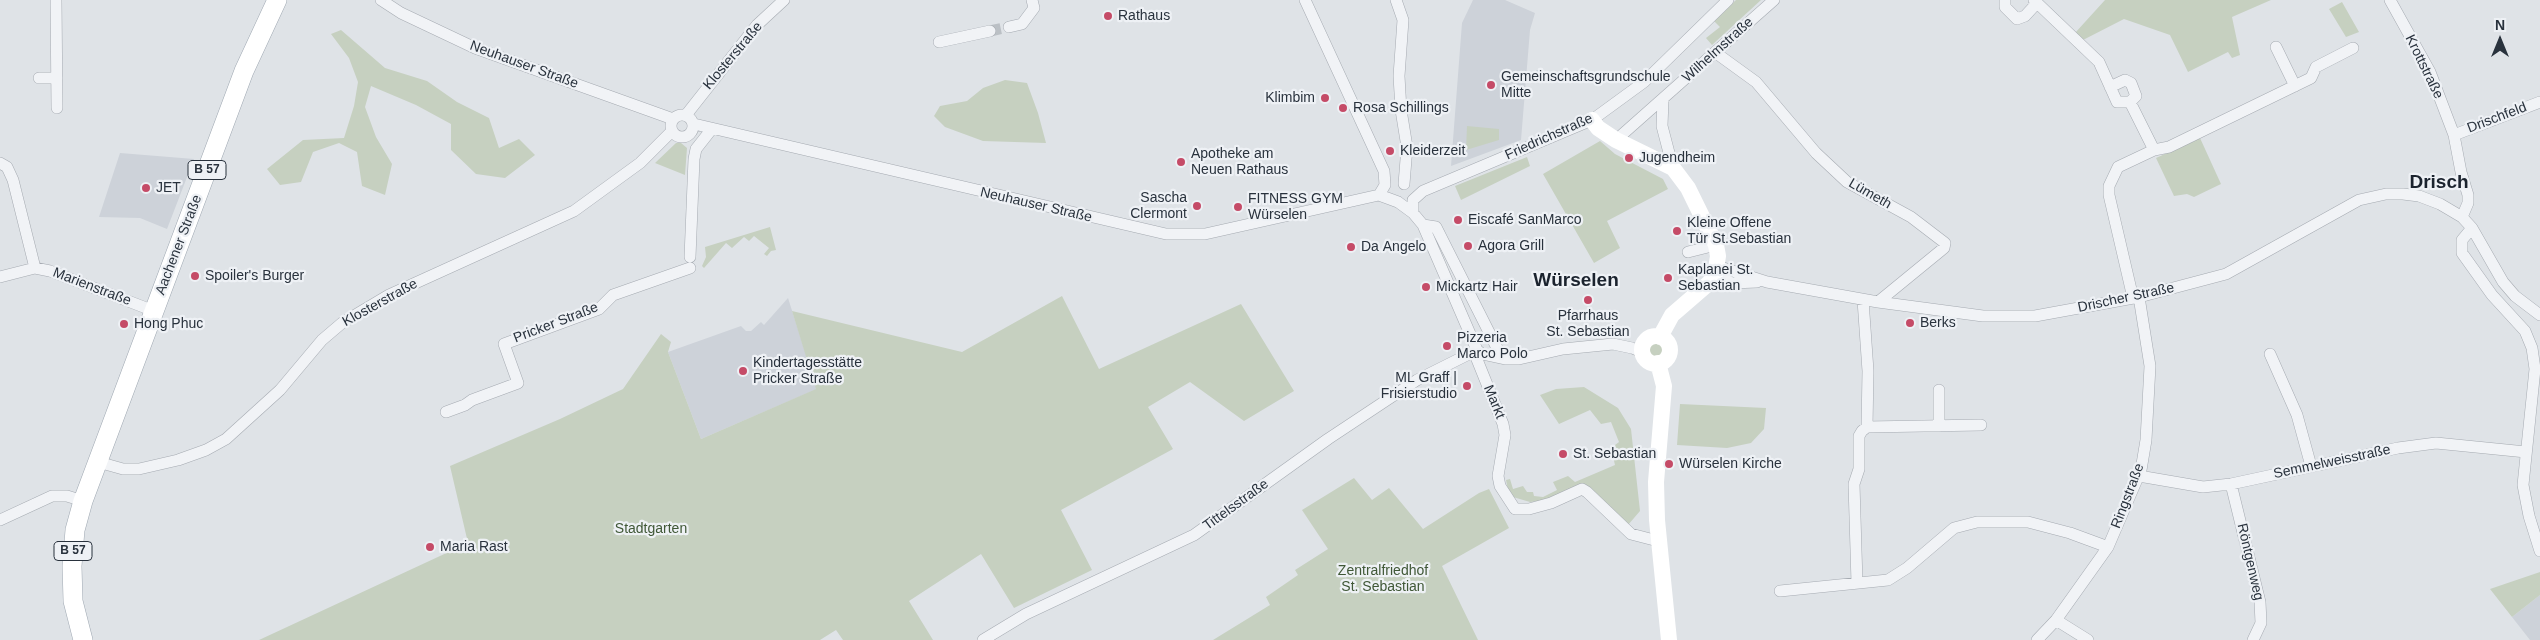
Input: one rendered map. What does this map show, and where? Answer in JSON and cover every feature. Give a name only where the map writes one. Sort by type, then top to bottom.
[{"type":"main road","name":"Aachener Straße","points":[[83,640],[73,601],[72,566],[75,530],[83,501],[244,71],[277,0]]},
{"type":"street","points":[[56,0],[57,108]]},
{"type":"street","name":"Neuhauser Straße","points":[[381,0],[401,13],[475,48],[673,119]]},
{"type":"street","name":"Klosterstraße","points":[[686,115],[757,25],[784,0]]},
{"type":"street","points":[[1009,27],[1022,24],[1034,8],[1032,0]]},
{"type":"street","points":[[1305,0],[1384,171],[1385,185],[1379,195]]},
{"type":"street","points":[[1396,0],[1403,20],[1399,76],[1401,110],[1407,147],[1404,184]]},
{"type":"street","name":"Friedrichstraße","points":[[1423,191],[1592,120],[1644,82],[1728,0]]},
{"type":"street","name":"Wilhelmstraße","points":[[1616,140],[1774,0]]},
{"type":"street","points":[[2005,0],[2005,7],[2017,19],[2025,16],[2035,2],[2078,40],[2099,62],[2110,87],[2117,102],[2130,102],[2136,96],[2131,83],[2125,80],[2110,87]]},
{"type":"street","name":"Krottstraße","points":[[2390,0],[2430,72],[2454,135],[2461,172],[2468,195],[2468,202],[2462,217]]},
{"type":"street","points":[[939,42],[990,31]]},
{"type":"street","points":[[2276,46],[2295,86]]},
{"type":"street","name":"Ringstraße","points":[[2037,640],[2056,620],[2108,547],[2139,476],[2146,440],[2150,366],[2136,298],[2108,190],[2118,167],[2154,150],[2169,147],[2311,78],[2316,68],[2352,48]]},
{"type":"street","name":"Lümeth","points":[[1716,53],[1756,82],[1816,153],[1847,182],[1911,217],[1945,243],[1944,248],[1878,302]]},
{"type":"street","points":[[39,78],[57,78]]},
{"type":"street","points":[[1660,337],[1672,315],[1709,283],[1716,270],[1718,256],[1716,245],[1693,196],[1673,168],[1662,126],[1663,100]]},
{"type":"street","points":[[2130,102],[2154,150]]},
{"type":"street","name":"Drischfeld","points":[[2454,135],[2540,102]]},
{"type":"street","points":[[686,115],[690,117],[694,124],[688,136],[679,137],[672,131],[673,119],[677,116],[686,115]]},
{"type":"street","points":[[1592,120],[1598,128],[1616,140],[1673,168]]},
{"type":"street","name":"Neuhauser Straße","points":[[694,124],[711,130],[1166,234],[1205,234],[1379,195]]},
{"type":"street","points":[[688,136],[696,149],[711,130]]},
{"type":"street","name":"Klosterstraße","points":[[98,462],[139,470],[178,460],[206,450],[226,439],[274,396],[322,340],[342,323],[398,291],[574,211],[640,163],[672,131]]},
{"type":"street","name":"Pricker Straße","points":[[446,412],[518,383],[504,344],[599,309],[613,295],[690,263],[696,149]]},
{"type":"street","points":[[0,162],[7,167],[13,180],[35,268]]},
{"type":"street","points":[[1384,171],[1404,184],[1423,191],[1413,200],[1413,213]]},
{"type":"street","name":"Drischer Straße","points":[[1716,270],[1767,282],[1863,300],[1984,316],[2035,316],[2136,298],[2226,274],[2338,212],[2368,198],[2386,194],[2419,196],[2440,204],[2462,217],[2472,228],[2503,282],[2515,296],[2540,315]]},
{"type":"street","name":"Markt","points":[[1379,195],[1398,202],[1413,213],[1423,225],[1503,424],[1505,435],[1498,476],[1500,486],[1515,509],[1529,509],[1551,503],[1582,489],[1631,534],[1658,541]]},
{"type":"street","name":"Markt","points":[[1423,225],[1436,227],[1496,355]]},
{"type":"street","points":[[2472,228],[2462,240],[2462,253],[2492,295],[2525,331],[2532,348],[2535,369],[2523,485],[2529,516],[2540,551]]},
{"type":"street","points":[[1688,252],[1716,245]]},
{"type":"street","name":"Marienstraße","points":[[0,277],[35,268],[50,271],[154,311]]},
{"type":"street","points":[[1863,300],[1868,379],[1868,427]]},
{"type":"street","points":[[1475,351],[1519,359],[1563,349],[1613,344],[1626,346],[1642,352],[1650,362],[1658,364],[1666,359],[1670,351],[1667,342],[1660,337],[1647,339],[1642,352]]},
{"type":"street","name":"Tittelsstraße","points":[[982,640],[1026,614],[1194,535],[1328,439],[1417,380],[1475,351]]},
{"type":"street","points":[[2270,354],[2297,415],[2311,466]]},
{"type":"street","points":[[1658,364],[1664,377],[1656,482],[1658,541],[1669,640]]},
{"type":"street","points":[[1939,390],[1939,426]]},
{"type":"street","points":[[1857,584],[1854,484],[1859,469],[1859,436],[1868,427],[1981,425]]},
{"type":"street","name":"Semmelweisstraße","points":[[2139,476],[2203,487],[2231,484],[2398,448],[2436,443],[2526,452]]},
{"type":"street","name":"Röntgenweg","points":[[2231,484],[2260,602],[2261,623],[2253,640]]},
{"type":"street","points":[[0,520],[52,496],[67,496],[83,501]]},
{"type":"street","points":[[1780,591],[1888,580],[1898,575],[1954,528],[1977,522],[2028,522],[2070,533],[2108,547]]},
{"type":"street","points":[[2056,620],[2088,640]]},
{"type":"shaded area","name":"Gemeinschaftsgrundschule Mitte","points":[[1473,0],[1505,0],[1535,13],[1530,30],[1521,140],[1451,166],[1462,23]]},
{"type":"shaded area","name":"JET","points":[[120,153],[194,159],[167,229],[140,218],[99,217]]},
{"type":"shaded area","name":"Kindertagesstätte Pricker Straße","points":[[788,298],[817,389],[701,439],[668,352],[741,326],[746,331],[751,331],[761,322],[764,325]]},
{"type":"shaded area","points":[[2540,595],[2540,640],[2530,640],[2512,617]]},
{"type":"green space","points":[[1736,0],[1761,0],[1712,45],[1706,38],[1720,27],[1714,21]]},
{"type":"green space","points":[[2105,0],[2271,0],[2232,17],[2240,55],[2232,58],[2228,52],[2188,72],[2170,35],[2124,19],[2083,40],[2075,33]]},
{"type":"green space","points":[[2342,2],[2359,32],[2346,37],[2329,9]]},
{"type":"green space","points":[[341,30],[385,68],[427,81],[457,102],[489,118],[499,148],[519,139],[535,155],[505,178],[476,174],[451,150],[451,124],[416,105],[371,86],[365,107],[376,137],[392,164],[385,195],[362,186],[357,152],[339,143],[313,152],[301,182],[280,185],[267,169],[303,140],[344,138],[354,106],[358,82],[349,58],[331,34]]},
{"type":"green space","points":[[1005,80],[1027,83],[1046,143],[983,141],[945,127],[934,116],[940,106],[967,101],[983,88]]},
{"type":"green space","points":[[1467,126],[1499,129],[1499,140],[1466,150]]},
{"type":"green space","points":[[2200,138],[2221,184],[2194,197],[2187,194],[2174,196],[2156,158]]},
{"type":"green space","points":[[1600,141],[1615,154],[1663,179],[1668,189],[1607,221],[1620,248],[1594,263],[1543,174]]},
{"type":"green space","points":[[676,143],[681,143],[687,148],[685,175],[655,163]]},
{"type":"green space","points":[[1527,157],[1530,166],[1461,200],[1455,186]]},
{"type":"green space","points":[[770,227],[776,250],[771,251],[767,256],[764,254],[769,248],[754,236],[749,241],[744,237],[732,248],[726,243],[704,268],[702,266],[706,257],[705,247]]},
{"type":"green space","name":"Stadtgarten","points":[[1062,296],[1099,369],[1241,304],[1294,391],[1244,421],[1190,382],[1148,407],[1173,449],[1061,510],[1092,570],[1014,608],[981,554],[909,601],[933,640],[843,640],[836,630],[820,640],[259,640],[468,543],[450,466],[560,419],[623,389],[661,334],[671,342],[668,352],[701,439],[816,389],[792,311],[962,352]]},
{"type":"green space","points":[[1656,343],[1661,345],[1663,350],[1661,355],[1656,357],[1651,355],[1649,350],[1651,345]]},
{"type":"green space","points":[[1584,387],[1618,408],[1631,429],[1640,511],[1628,525],[1589,489],[1549,500],[1530,502],[1513,497],[1508,490],[1506,480],[1510,479],[1513,489],[1523,486],[1527,492],[1533,492],[1534,496],[1543,497],[1557,490],[1553,482],[1568,476],[1575,482],[1615,465],[1611,448],[1619,442],[1611,422],[1601,424],[1590,410],[1559,424],[1540,395],[1556,389]]},
{"type":"green space","points":[[1680,404],[1766,408],[1764,429],[1751,443],[1727,448],[1677,445]]},
{"type":"green space","name":"Zentralfriedhof St. Sebastian","points":[[1354,478],[1372,500],[1389,488],[1423,529],[1479,493],[1489,489],[1509,528],[1442,566],[1478,640],[1213,640],[1270,605],[1266,597],[1298,575],[1295,570],[1328,549],[1302,510]]},
{"type":"green space","points":[[2540,572],[2540,595],[2512,617],[2490,589]]},
{"type":"water","points":[[1538,70],[1546,76],[1545,80],[1530,80],[1530,74]]},
{"type":"tunnel","points":[[990,31],[1009,27]]},
{"type":"place","name":"Rathaus","points":[[1108,16]]},
{"type":"place","name":"Gemeinschaftsgrundschule Mitte","points":[[1491,85]]},
{"type":"place","name":"Klimbim","points":[[1325,98]]},
{"type":"place","name":"Rosa Schillings","points":[[1343,108]]},
{"type":"place","name":"Kleiderzeit","points":[[1390,151]]},
{"type":"place","name":"Jugendheim","points":[[1629,158]]},
{"type":"place","name":"Apotheke am Neuen Rathaus","points":[[1181,162]]},
{"type":"place","name":"JET","points":[[146,188]]},
{"type":"place","name":"Sascha Clermont","points":[[1197,206]]},
{"type":"place","name":"FITNESS GYM Würselen","points":[[1238,207]]},
{"type":"place","name":"Eiscafé SanMarco","points":[[1458,220]]},
{"type":"place","name":"Kleine Offene Tür St.Sebastian","points":[[1677,231]]},
{"type":"place","name":"Agora Grill","points":[[1468,246]]},
{"type":"place","name":"Da Angelo","points":[[1351,247]]},
{"type":"place","name":"Spoiler's Burger","points":[[195,276]]},
{"type":"place","name":"Kaplanei St. Sebastian","points":[[1668,278]]},
{"type":"place","name":"Mickartz Hair","points":[[1426,287]]},
{"type":"place","name":"Pfarrhaus St. Sebastian","points":[[1588,300]]},
{"type":"place","name":"Berks","points":[[1910,323]]},
{"type":"place","name":"Hong Phuc","points":[[124,324]]},
{"type":"place","name":"Pizzeria Marco Polo","points":[[1447,346]]},
{"type":"place","name":"Kindertagesstätte Pricker Straße","points":[[743,371]]},
{"type":"place","name":"ML Graff | Frisierstudio","points":[[1467,386]]},
{"type":"place","name":"St. Sebastian","points":[[1563,454]]},
{"type":"place","name":"Würselen Kirche","points":[[1669,464]]},
{"type":"place","name":"Maria Rast","points":[[430,547]]},
{"type":"district","name":"Drisch","points":[[2439,183]]},
{"type":"district","name":"Würselen","points":[[1576,281]]}]
